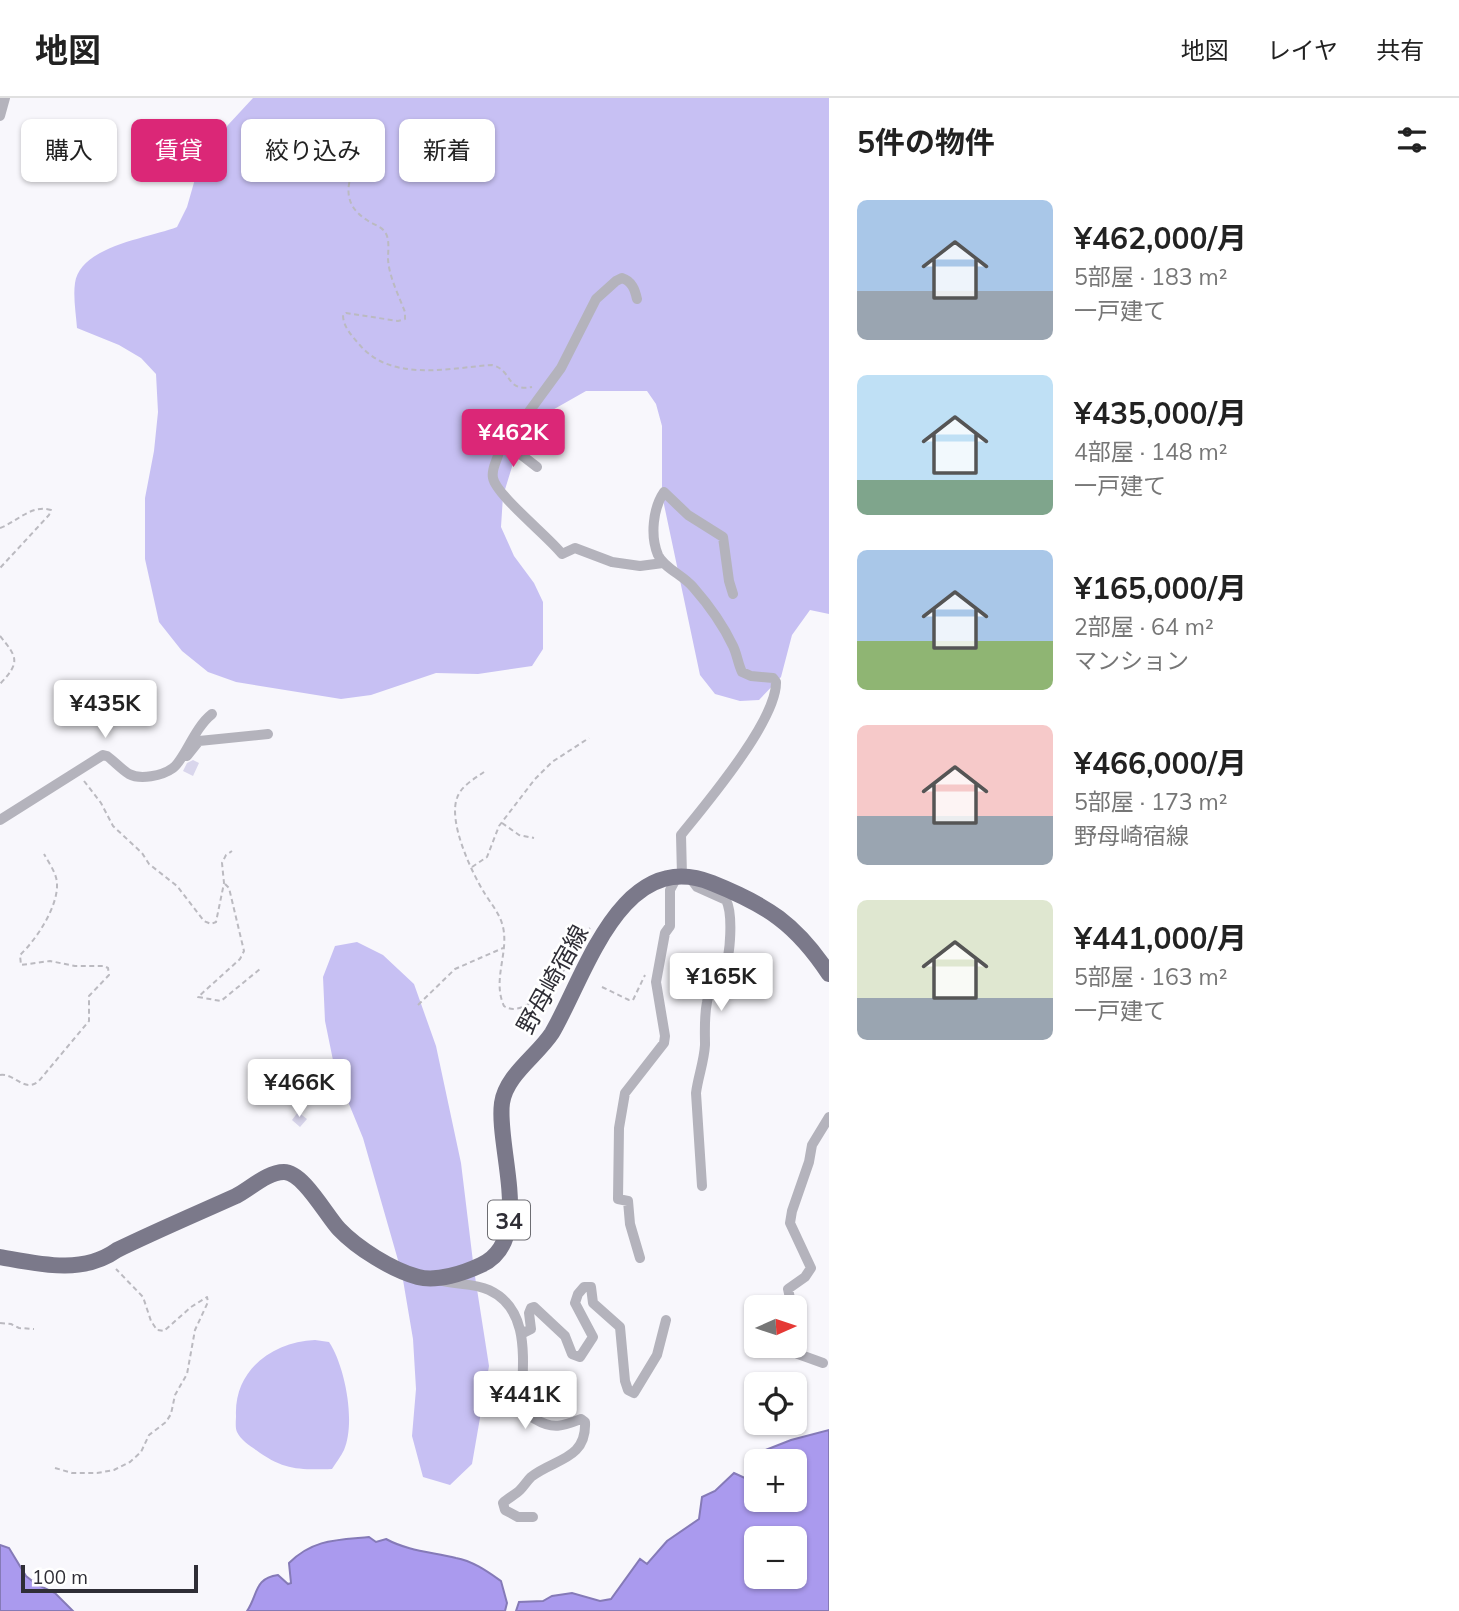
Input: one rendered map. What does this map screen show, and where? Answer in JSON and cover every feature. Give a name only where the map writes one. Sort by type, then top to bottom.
[{"type":"main road","points":[[683,876],[710,882],[779,916],[805,941],[829,974]]},
{"type":"main road","name":"野母崎宿線","points":[[0,1257],[73,1267],[105,1258],[239,1194],[276,1173],[284,1172],[300,1178],[340,1230],[362,1248],[419,1277],[435,1277],[482,1265],[493,1259],[508,1233],[510,1204],[501,1118],[505,1093],[519,1071],[538,1052],[553,1031],[587,960],[613,918],[648,886],[659,880],[683,876]]},
{"type":"street","points":[[0,116],[5,98]]},
{"type":"street","points":[[637,299],[634,288],[627,279],[622,278],[596,299],[561,368],[528,413],[502,425],[498,433],[499,448],[492,476],[495,485],[526,519],[550,538],[562,554],[575,548],[621,563],[640,566],[663,563]]},
{"type":"street","points":[[499,448],[514,450],[537,467]]},
{"type":"street","points":[[640,1258],[629,1224],[628,1201],[618,1199],[619,1128],[625,1093],[664,1042],[656,982],[665,933],[670,926],[670,890],[683,876],[681,835],[751,741],[775,694],[776,682],[773,678],[751,676],[742,672],[721,625],[693,586],[663,563],[654,544],[654,521],[660,499],[666,491],[688,515],[723,537],[727,573],[733,594]]},
{"type":"street","points":[[173,768],[201,723],[212,714]]},
{"type":"street","points":[[0,820],[103,755],[130,774],[151,776],[180,764],[199,741],[268,734]]},
{"type":"street","points":[[683,876],[697,887],[726,900],[730,913],[727,959],[725,969],[710,989],[707,999],[705,1046],[697,1080],[702,1186]]},
{"type":"street","points":[[789,1295],[788,1289],[811,1268],[790,1223],[792,1211],[809,1162],[812,1144],[829,1117]]},
{"type":"street","points":[[435,1277],[449,1283],[474,1285],[506,1301],[521,1334],[524,1357],[522,1408],[525,1413],[548,1427],[581,1419],[585,1422],[583,1437],[575,1451],[564,1461],[533,1476],[503,1503],[505,1510],[518,1517],[533,1517]]},
{"type":"street","points":[[521,1334],[531,1329],[529,1313],[534,1307],[565,1336],[572,1354],[580,1357],[593,1337],[575,1303],[584,1287],[591,1287],[593,1303],[620,1327],[625,1381],[628,1390],[634,1393],[657,1355],[666,1320]]},
{"type":"street","points":[[807,1357],[822,1363]]},
{"type":"path","points":[[349,182],[347,192],[350,205],[357,214],[385,231],[388,240],[388,266],[405,312],[405,319],[398,321],[355,313],[343,315],[348,329],[364,351],[389,366],[436,371],[492,365],[500,367],[512,384],[522,389],[547,387]]},
{"type":"path","points":[[0,528],[19,516],[40,509],[51,510],[0,568]]},
{"type":"path","points":[[0,635],[12,649],[16,659],[11,672],[0,684]]},
{"type":"path","points":[[471,867],[487,857],[502,822],[552,762],[589,738]]},
{"type":"path","points":[[77,772],[101,803],[113,826],[142,853],[149,864],[177,887],[204,921],[211,924],[216,922],[224,883],[222,863],[232,851]]},
{"type":"path","points":[[484,772],[461,790],[456,800],[456,816],[463,849],[500,916],[504,930],[500,982],[502,1001],[508,1009],[518,1011],[540,996],[561,975],[579,940],[591,927]]},
{"type":"path","points":[[502,822],[525,838],[534,838]]},
{"type":"path","points":[[0,1075],[10,1075],[26,1086],[38,1082],[89,1021],[89,996],[109,975],[108,968],[104,966],[75,966],[58,961],[21,965],[20,955],[40,933],[56,893],[57,882],[44,854]]},
{"type":"path","points":[[224,883],[229,888],[244,951],[240,959],[198,997],[221,1000],[260,969]]},
{"type":"path","points":[[418,1005],[455,969],[503,948]]},
{"type":"path","points":[[602,987],[633,1000],[646,974]]},
{"type":"path","points":[[55,1468],[72,1473],[114,1470],[130,1462],[141,1452],[149,1435],[166,1422],[170,1414],[175,1395],[187,1374],[195,1331],[208,1302],[207,1297],[202,1298],[164,1331],[157,1330],[151,1321],[144,1297],[105,1258]]},
{"type":"path","points":[[0,1322],[34,1329]]},
{"type":"shaded area","points":[[253,98],[829,98],[829,614],[810,610],[792,635],[781,677],[759,700],[740,701],[715,694],[700,675],[662,495],[662,426],[656,404],[647,391],[586,391],[549,412],[515,457],[503,496],[501,527],[514,556],[534,583],[543,602],[543,649],[532,666],[478,674],[436,673],[371,695],[341,699],[236,682],[208,672],[182,651],[159,622],[145,559],[145,498],[158,412],[156,374],[141,358],[119,345],[77,328],[75,283],[80,270],[102,252],[177,227],[187,207],[194,182],[227,182],[228,125]]},
{"type":"shaded area","points":[[357,942],[383,955],[414,984],[436,1046],[461,1163],[489,1366],[472,1464],[450,1485],[423,1477],[412,1436],[416,1389],[413,1339],[402,1274],[363,1138],[335,1070],[325,1021],[323,977],[335,946]]},
{"type":"shaded area","points":[[315,1340],[329,1342],[335,1352],[347,1394],[347,1438],[344,1450],[332,1469],[301,1469],[275,1462],[245,1442],[238,1435],[236,1428],[237,1400],[241,1385],[249,1372],[259,1361],[284,1346]]},
{"type":"shaded area","points":[[829,1430],[829,1611],[516,1611],[519,1602],[543,1601],[552,1596],[572,1593],[600,1601],[611,1599],[640,1559],[647,1564],[667,1541],[699,1519],[702,1497],[715,1491],[734,1473],[744,1478],[744,1512],[807,1512],[807,1449],[768,1449]]},
{"type":"shaded area","points":[[369,1537],[376,1542],[386,1539],[411,1549],[462,1559],[480,1567],[501,1581],[507,1603],[505,1611],[247,1611],[265,1580],[278,1575],[288,1584],[291,1583],[289,1563],[307,1549],[326,1542]]},
{"type":"shaded area","points":[[0,1545],[9,1548],[26,1576],[55,1593],[73,1611],[0,1611]]},
{"type":"building","points":[[193,760],[199,763],[193,776],[183,771],[187,763]]},
{"type":"building","points":[[298,1112],[307,1119],[300,1127],[292,1120]]}]
